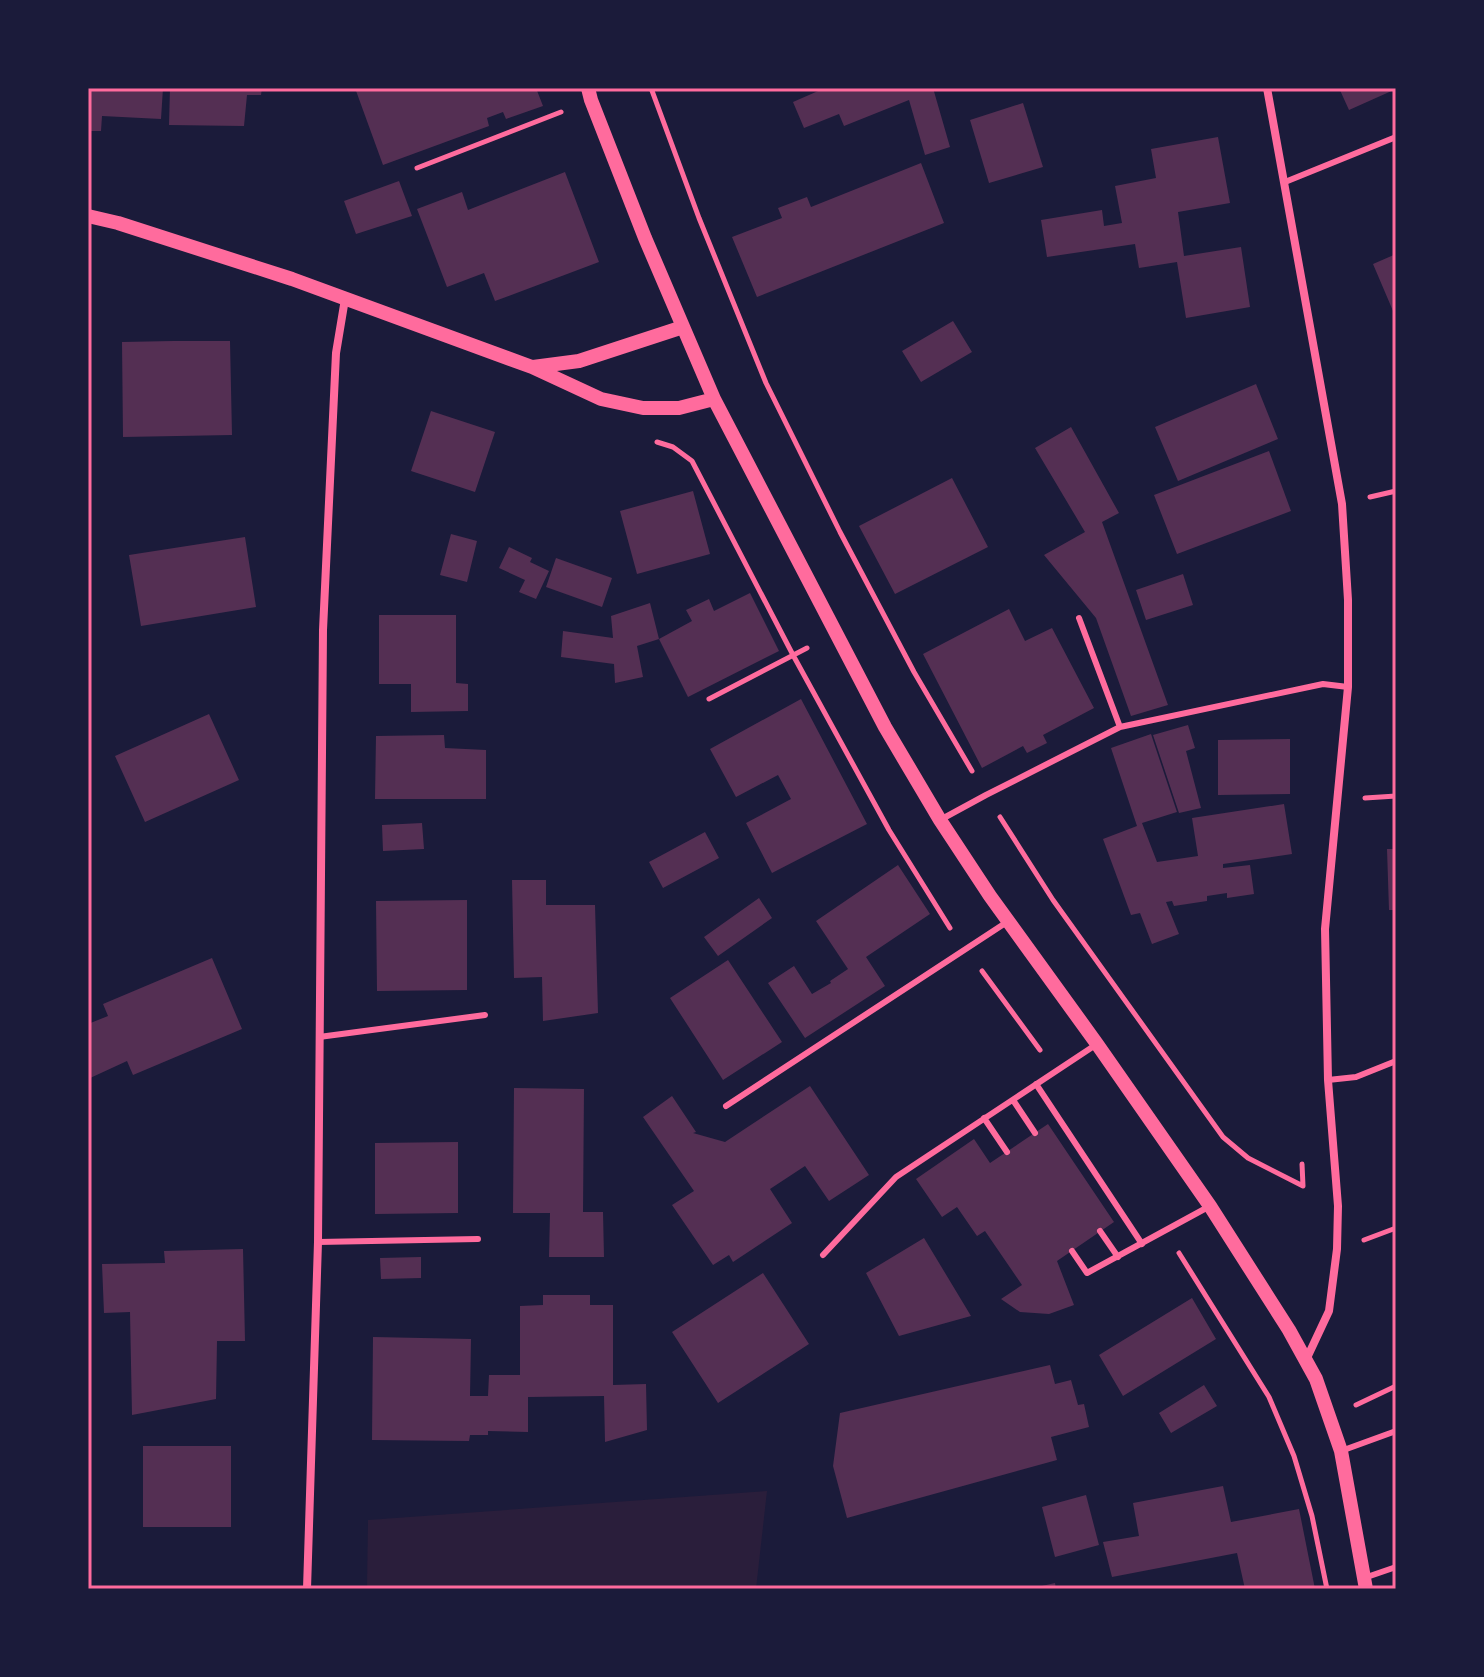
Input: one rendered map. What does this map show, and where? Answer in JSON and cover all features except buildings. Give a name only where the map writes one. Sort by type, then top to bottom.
[{"type":"street","points":[[1267,88],[1342,504],[1348,600],[1348,687],[1325,929],[1328,1080],[1338,1206],[1337,1249],[1329,1311],[1306,1360]]},
{"type":"street","points":[[589,94],[714,399],[885,727],[940,820],[1007,922],[1210,1206],[1289,1330],[1316,1379],[1341,1451],[1365,1583]]},
{"type":"street","points":[[88,216],[263,269],[532,367],[601,399],[643,408],[679,408],[714,399]]},
{"type":"street","points":[[307,1589],[318,1242],[323,630],[336,353],[345,299]]},
{"type":"street","points":[[532,367],[579,361],[683,327]]},
{"type":"lane","points":[[1285,182],[1396,137]]},
{"type":"lane","points":[[1079,618],[1120,727]]},
{"type":"lane","points":[[940,820],[1120,727],[1323,684],[1348,687]]},
{"type":"lane","points":[[726,1106],[1007,922]]},
{"type":"lane","points":[[319,1037],[485,1015]]},
{"type":"lane","points":[[823,1255],[896,1177],[1097,1044]]},
{"type":"lane","points":[[1328,1080],[1356,1077],[1396,1061]]},
{"type":"lane","points":[[1036,1084],[1142,1244]]},
{"type":"lane","points":[[1013,1100],[1035,1133]]},
{"type":"lane","points":[[984,1118],[1007,1152]]},
{"type":"lane","points":[[1072,1251],[1087,1273],[1210,1206]]},
{"type":"lane","points":[[1100,1231],[1118,1257]]},
{"type":"lane","points":[[318,1242],[478,1239]]},
{"type":"lane","points":[[1341,1451],[1396,1431]]},
{"type":"lane","points":[[1365,1583],[1396,1567]]},
{"type":"path","points":[[417,168],[589,94]]},
{"type":"path","points":[[643,408],[649,440],[673,447],[692,461],[889,830],[947,924],[1055,1071]]},
{"type":"path","points":[[709,699],[836,634]]},
{"type":"path","points":[[1166,1231],[1269,1397],[1294,1456],[1312,1516],[1327,1589]]},
{"type":"path","points":[[1330,1417],[1396,1386]]},
{"type":"shaded area","points":[[767,1491],[756,1589],[367,1589],[368,1520]]}]
